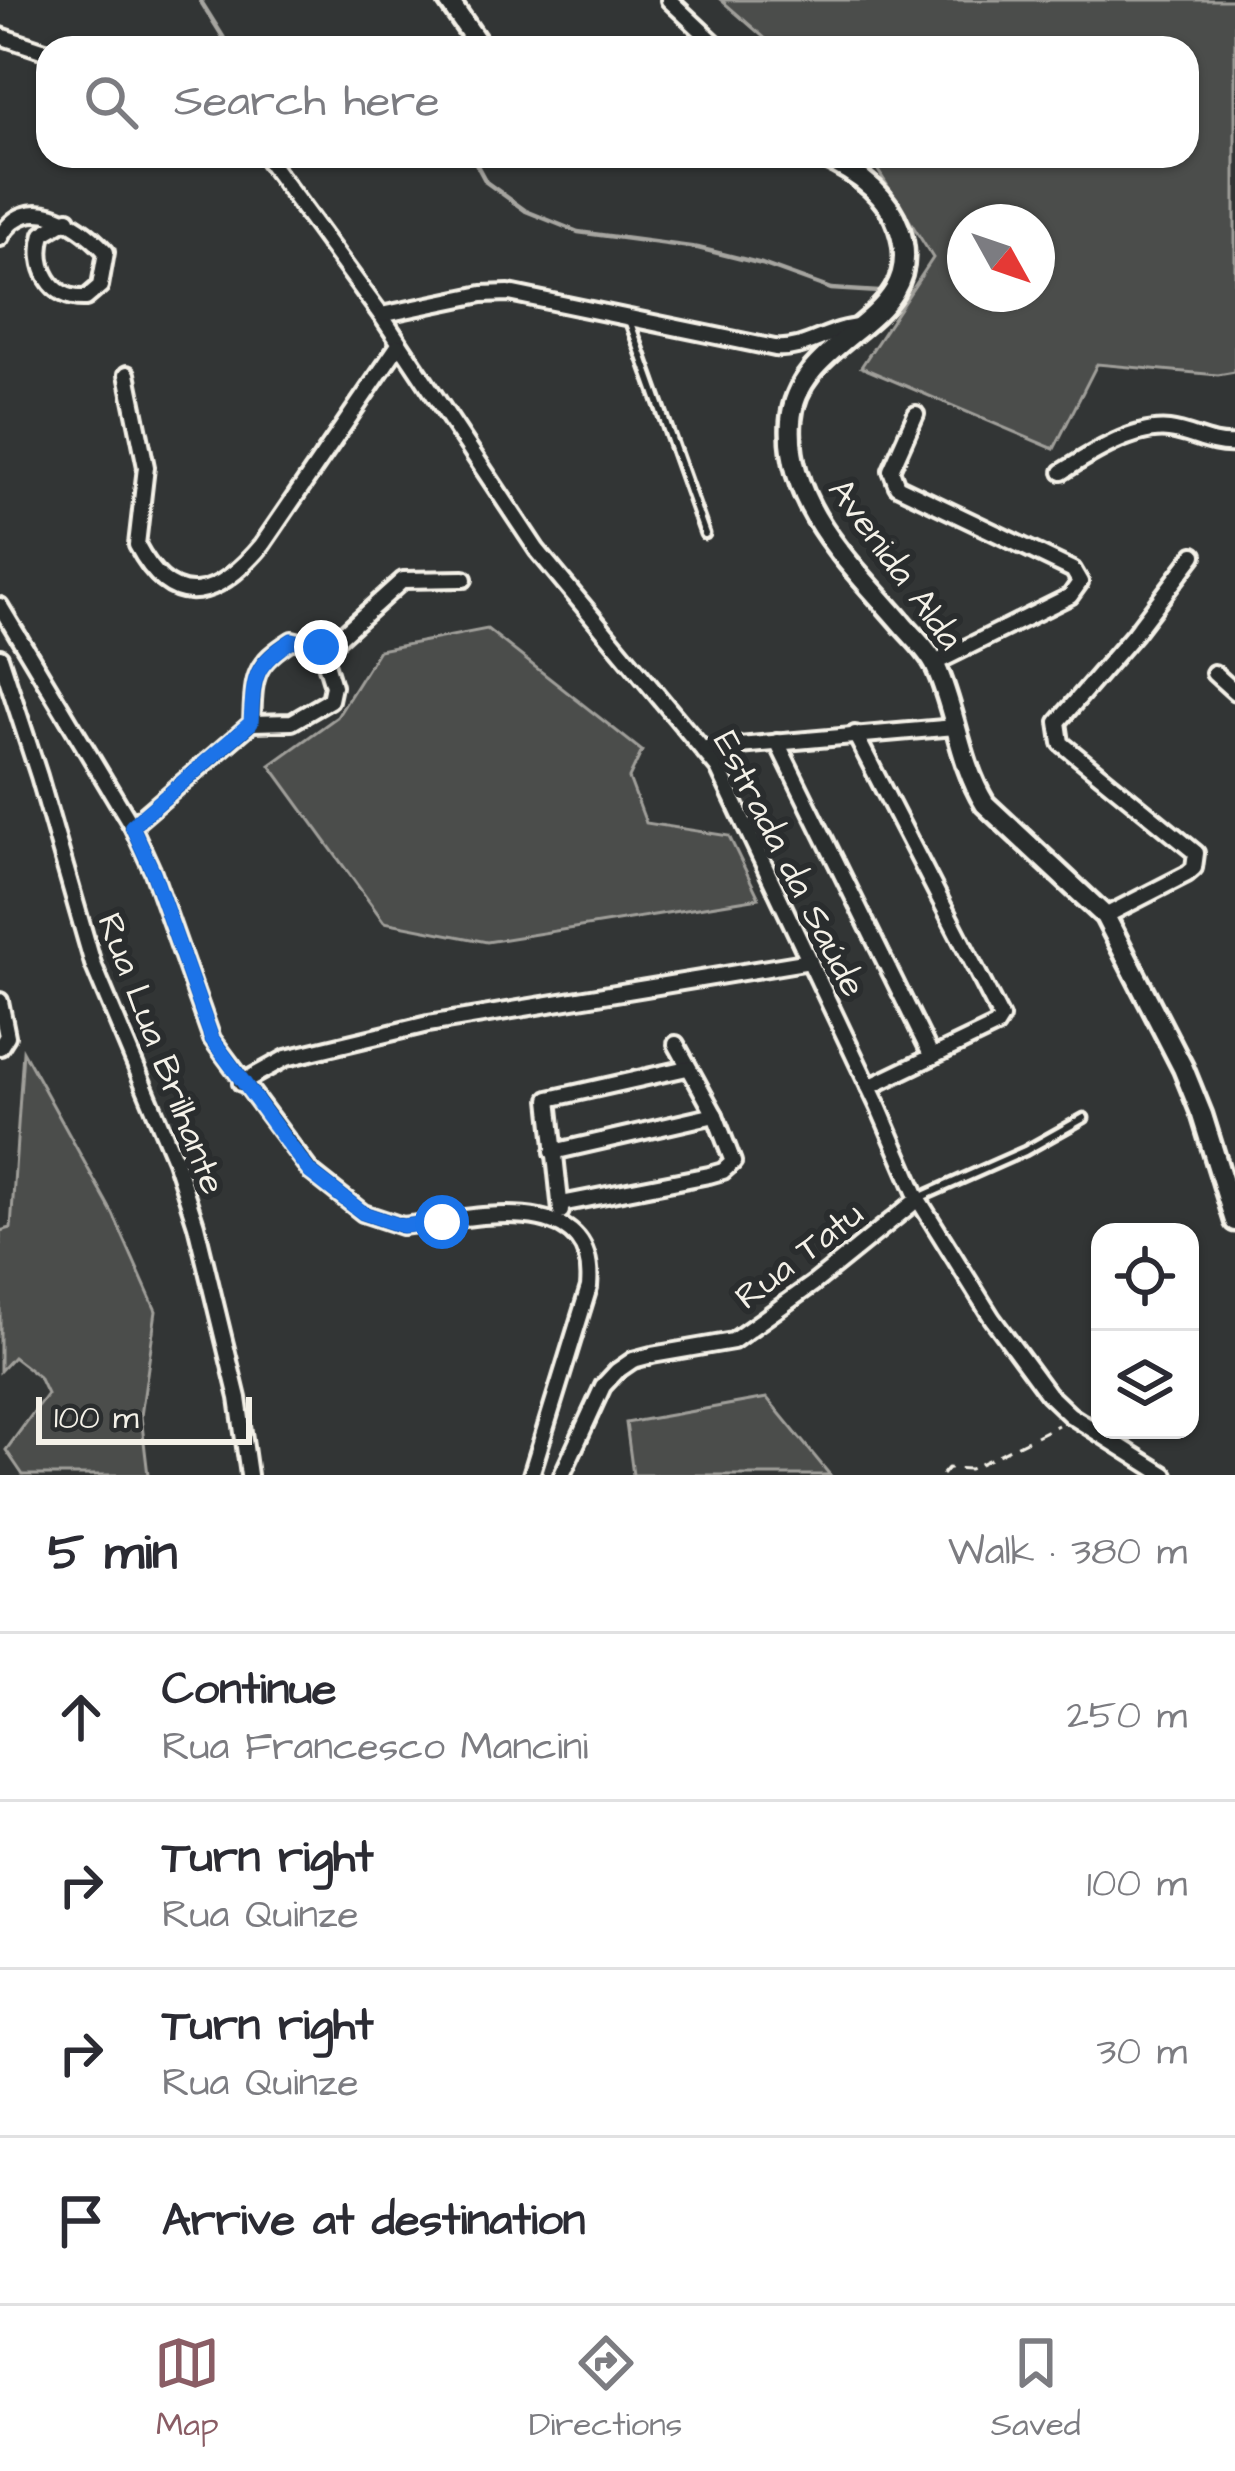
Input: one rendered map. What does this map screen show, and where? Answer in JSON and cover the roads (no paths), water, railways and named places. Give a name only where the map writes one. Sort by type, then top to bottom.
[{"type":"street","points":[[448,0],[473,36]]},
{"type":"street","points":[[669,0],[707,36]]},
{"type":"street","points":[[0,36],[36,48]]},
{"type":"street","name":"Estrada da Saúde","points":[[274,168],[381,315],[537,550],[705,749],[728,788],[918,1198],[992,1318],[1048,1394],[1070,1415],[1165,1475]]},
{"type":"street","name":"Avenida Alda","points":[[854,168],[896,221],[906,266],[892,296],[820,359],[797,395],[790,442],[796,477],[832,543],[935,663],[973,784],[985,804],[1106,916],[1183,1068],[1235,1221]]},
{"type":"street","points":[[0,238],[15,218],[35,211],[68,219],[106,252],[100,286],[86,298],[59,294],[42,266],[43,234],[68,219]]},
{"type":"street","points":[[381,315],[509,293],[788,350],[847,327],[860,327]]},
{"type":"street","points":[[127,374],[146,466],[137,545],[162,576],[196,592],[217,588],[238,573],[262,545],[398,346]]},
{"type":"street","points":[[916,414],[891,470],[897,486],[1073,570],[1080,582],[1070,596],[935,663]]},
{"type":"street","points":[[1062,472],[1151,430],[1169,430],[1211,444],[1235,444]]},
{"type":"street","points":[[1106,916],[1187,874],[1194,868],[1196,853],[1061,743],[1058,722],[1194,555]]},
{"type":"street","points":[[323,652],[404,580],[464,579]]},
{"type":"street","points":[[0,606],[132,826],[212,1039],[310,1172],[336,1195],[384,1222],[402,1226],[522,1215],[560,1222],[586,1248],[591,1265],[589,1287],[531,1475]]},
{"type":"street","points":[[132,826],[251,723],[292,722],[329,700],[333,686],[321,647],[292,640],[264,658],[254,686],[251,723]]},
{"type":"street","name":"Rua Lua Brilhante","points":[[0,657],[40,776],[93,964],[190,1206],[238,1398],[249,1475]]},
{"type":"street","points":[[1214,674],[1235,692]]},
{"type":"street","points":[[705,749],[955,727]]},
{"type":"street","points":[[855,734],[1001,1018],[997,1026],[869,1087]]},
{"type":"street","points":[[777,742],[932,1057]]},
{"type":"street","points":[[241,1083],[286,1058],[428,1024],[810,961]]},
{"type":"street","points":[[0,1001],[8,1036],[0,1047]]},
{"type":"street","points":[[561,1204],[723,1171],[733,1162],[715,1114],[676,1044]]},
{"type":"street","points":[[560,1222],[548,1104],[554,1095],[687,1068]]},
{"type":"street","points":[[553,1152],[715,1114]]},
{"type":"street","name":"Rua Tatu","points":[[562,1475],[603,1386],[616,1371],[652,1355],[733,1341],[918,1198]]},
{"type":"lane","points":[[627,317],[705,534]]},
{"type":"lane","points":[[918,1198],[1025,1151],[1084,1118]]},
{"type":"waterway","points":[[200,0],[222,36]]},
{"type":"waterway","points":[[478,168],[486,182],[526,211],[578,232],[698,248],[831,289],[879,292]]}]
